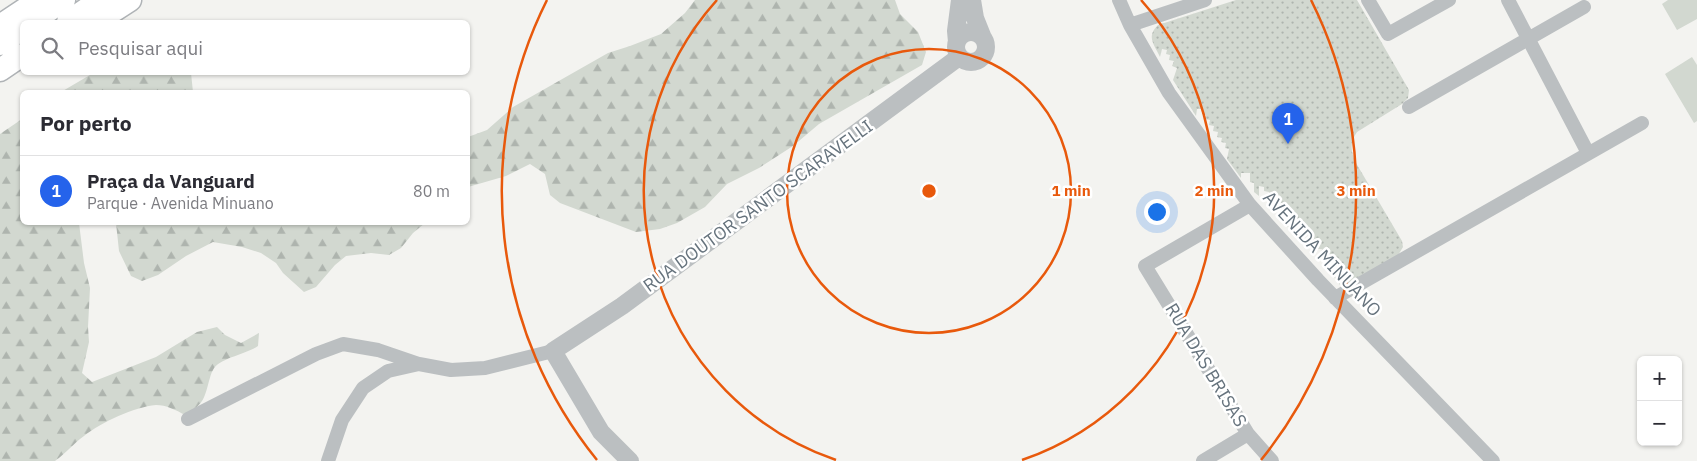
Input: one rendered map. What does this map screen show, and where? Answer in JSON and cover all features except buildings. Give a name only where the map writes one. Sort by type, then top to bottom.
[{"type":"main road","points":[[0,26],[39,0]]},
{"type":"main road","points":[[35,20],[64,0]]},
{"type":"main road","points":[[71,20],[100,0]]},
{"type":"main road","points":[[99,20],[130,0]]},
{"type":"main road","points":[[0,44],[20,30]]},
{"type":"main road","points":[[0,70],[20,56]]},
{"type":"main road","points":[[0,86],[20,71]]},
{"type":"street","points":[[960,0],[956,31],[958,49],[968,62],[973,62],[982,58],[987,48],[975,18],[972,0]]},
{"type":"street","name":"AVENIDA MINUANO","points":[[1119,0],[1130,25],[1169,94],[1250,205],[1336,298],[1493,461]]},
{"type":"street","points":[[1130,25],[1205,0]]},
{"type":"street","points":[[1368,0],[1388,34],[1449,0]]},
{"type":"street","points":[[1508,0],[1588,153]]},
{"type":"street","points":[[1410,107],[1584,7]]},
{"type":"street","points":[[958,49],[962,35],[971,32],[980,34],[984,38]]},
{"type":"street","name":"RUA DOUTOR SANTO SCARAVELLI","points":[[553,351],[622,306],[958,49]]},
{"type":"street","points":[[1336,298],[1642,123]]},
{"type":"street","name":"RUA DAS BRISAS","points":[[1250,205],[1145,266],[1248,434],[1272,461]]},
{"type":"street","points":[[188,419],[316,354],[343,344],[378,350],[420,364],[451,370],[485,368],[553,351],[601,432],[630,461]]},
{"type":"street","points":[[328,461],[342,420],[364,388],[388,371],[420,364]]},
{"type":"street","points":[[1207,460],[1248,434]]},
{"type":"green space","points":[[695,0],[895,0],[900,14],[918,32],[926,52],[922,65],[819,124],[793,146],[759,168],[727,184],[705,207],[677,223],[660,229],[636,232],[560,203],[550,195],[545,174],[530,164],[506,176],[470,186],[470,136],[487,130],[513,107],[608,53],[661,34],[685,13]]},
{"type":"green space","points":[[1236,0],[1357,0],[1409,90],[1408,98],[1402,104],[1357,132],[1352,148],[1356,163],[1402,241],[1403,247],[1397,257],[1344,286],[1340,285],[1330,272],[1330,260],[1326,259],[1326,255],[1321,254],[1322,249],[1317,249],[1318,245],[1313,244],[1314,240],[1308,240],[1309,235],[1304,234],[1304,230],[1300,230],[1300,225],[1295,225],[1295,221],[1291,221],[1290,229],[1280,219],[1281,207],[1277,206],[1277,201],[1273,201],[1273,196],[1269,195],[1269,192],[1264,191],[1264,187],[1259,186],[1259,196],[1254,192],[1254,183],[1250,182],[1250,173],[1241,173],[1241,178],[1227,159],[1229,149],[1225,148],[1226,143],[1221,142],[1222,138],[1217,137],[1218,132],[1213,131],[1214,126],[1209,125],[1210,120],[1205,119],[1206,115],[1202,114],[1202,109],[1197,109],[1196,116],[1173,80],[1177,68],[1172,66],[1174,61],[1169,60],[1170,55],[1166,54],[1167,50],[1162,49],[1160,57],[1152,41],[1152,33],[1158,25]]},
{"type":"green space","points":[[1668,0],[1697,0],[1697,19],[1677,30],[1662,4]]},
{"type":"green space","points":[[1692,57],[1697,65],[1697,121],[1694,123],[1665,74]]},
{"type":"green space","points":[[90,75],[191,75],[193,90],[64,90]]},
{"type":"green space","points":[[20,120],[20,225],[79,225],[84,263],[90,288],[89,342],[82,373],[92,382],[156,357],[197,332],[217,327],[225,335],[241,343],[259,333],[258,346],[216,366],[204,398],[191,411],[185,415],[160,405],[147,406],[128,412],[91,431],[55,461],[0,461],[0,134]]},
{"type":"green space","points":[[116,225],[423,225],[413,233],[401,248],[389,255],[371,253],[346,256],[335,265],[316,287],[304,292],[283,273],[276,263],[261,253],[242,247],[213,242],[186,256],[158,275],[142,281],[131,276],[119,251]]},
{"type":"place","name":"Praça da Vanguard","points":[[1288,144]]}]
